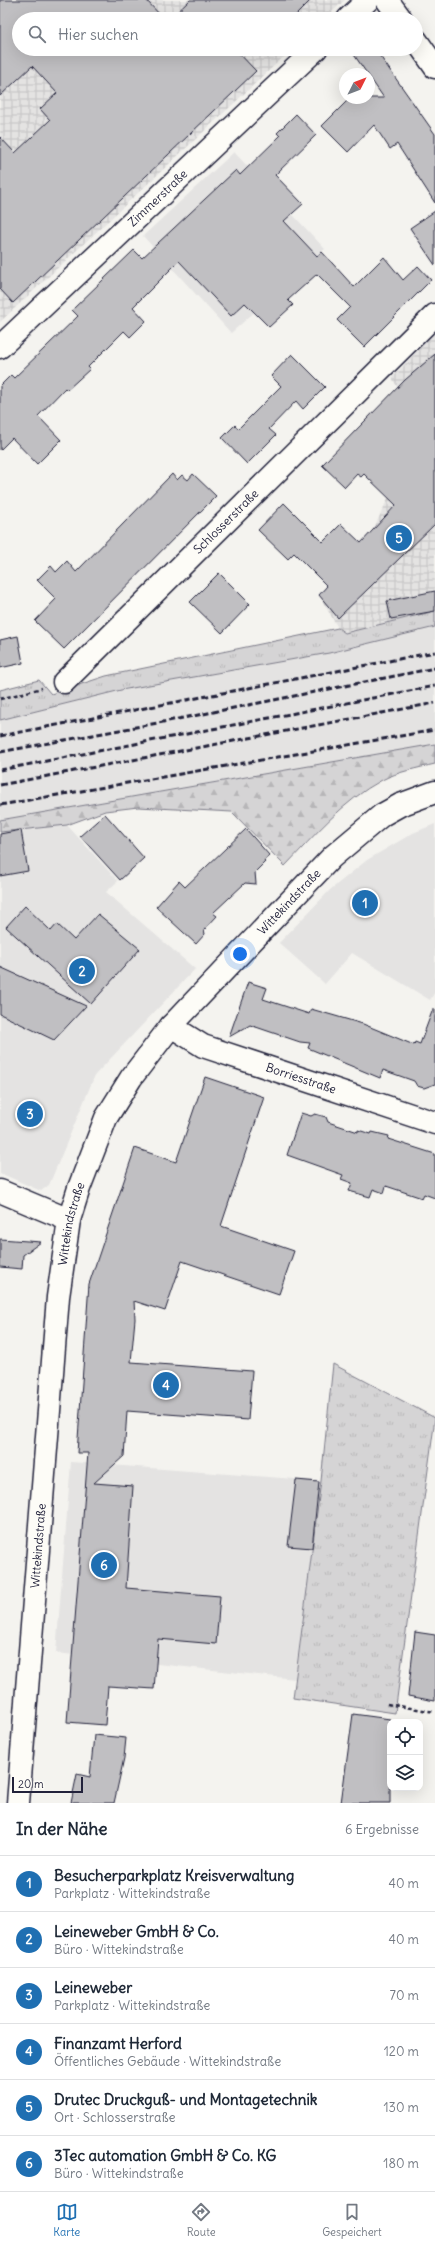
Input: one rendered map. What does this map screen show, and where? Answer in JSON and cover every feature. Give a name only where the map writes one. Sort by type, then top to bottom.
[{"type":"street","points":[[355,12],[368,0]]},
{"type":"street","points":[[387,0],[396,12]]},
{"type":"street","points":[[423,50],[435,67]]},
{"type":"street","name":"Zimmerstraße","points":[[0,347],[309,56]]},
{"type":"street","name":"Schlosserstraße","points":[[64,682],[435,315]]},
{"type":"street","name":"Wittekindstraße","points":[[18,1803],[58,1297],[69,1220],[91,1155],[106,1118],[131,1078],[171,1026],[337,852],[382,815],[400,805],[435,792]]},
{"type":"street","name":"Borriesstraße","points":[[171,1026],[203,1046],[435,1122]]},
{"type":"street","points":[[0,1191],[69,1220]]},
{"type":"path","points":[[0,698],[64,682]]},
{"type":"path","points":[[387,1704],[435,1712]]},
{"type":"shaded area","points":[[0,0],[345,0],[332,12],[12,12],[12,56],[285,56],[0,322]]},
{"type":"shaded area","points":[[234,152],[325,249],[231,333],[143,236]]},
{"type":"shaded area","points":[[435,332],[435,611],[345,633],[338,628],[319,595],[364,549],[400,473],[398,388],[392,378]]},
{"type":"shaded area","points":[[435,627],[435,744],[0,820],[0,720],[121,690],[329,653]]},
{"type":"shaded area","points":[[435,824],[435,992],[430,1000],[352,953],[325,984],[279,943],[330,890],[367,860],[413,833]]},
{"type":"shaded area","points":[[67,825],[118,881],[106,892],[195,969],[95,1075],[49,1185],[41,1191],[0,1173],[0,832]]},
{"type":"shaded area","points":[[71,1462],[321,1481],[295,1679],[56,1653]]},
{"type":"green space","points":[[435,611],[435,627],[329,653],[121,690],[0,720],[0,690],[39,680],[51,694],[106,676],[338,628],[345,633]]},
{"type":"green space","points":[[435,744],[435,764],[408,770],[394,775],[368,788],[330,819],[285,866],[232,812],[138,807],[105,811],[67,825],[0,832],[0,820]]},
{"type":"green space","points":[[333,1364],[435,1418],[395,1713],[293,1698],[321,1481]]},
{"type":"building","points":[[0,0],[146,0],[157,12],[12,12],[12,56],[242,56],[256,71],[13,303],[0,289],[0,137],[15,153],[50,120],[40,109],[57,93],[32,66],[0,96]]},
{"type":"building","points":[[190,0],[311,0],[299,12],[177,12]]},
{"type":"building","points":[[355,56],[380,56],[435,134],[435,203],[397,144],[390,149],[374,125],[348,152],[322,126],[344,104],[375,104],[375,98],[384,98],[375,85],[375,68],[363,68]]},
{"type":"building","points":[[296,114],[316,135],[275,175],[303,204],[284,221],[317,256],[322,252],[354,287],[384,257],[403,280],[418,266],[431,280],[364,347],[337,320],[350,307],[317,274],[288,300],[293,305],[269,327],[245,303],[231,316],[179,261],[133,307],[146,321],[130,337],[124,331],[88,367],[90,369],[67,390],[65,388],[38,416],[61,440],[37,464],[12,438],[0,450],[0,386],[11,375],[14,378],[78,316],[72,310],[134,250],[142,258],[236,170],[240,175],[280,136],[277,133]]},
{"type":"building","points":[[435,211],[435,265],[410,228]]},
{"type":"building","points":[[292,354],[325,387],[303,409],[296,401],[269,429],[276,435],[247,464],[222,438],[235,425],[238,429],[281,386],[271,376]]},
{"type":"building","points":[[435,354],[435,524],[338,618],[319,595],[327,586],[294,553],[288,559],[258,530],[284,503],[323,542],[341,524],[361,543],[396,505],[364,474],[361,477],[357,474],[345,487],[322,465],[405,380]]},
{"type":"building","points":[[172,474],[177,480],[182,475],[188,480],[193,474],[216,496],[64,649],[35,621],[56,599],[37,580],[51,566],[56,572],[67,561],[76,572]]},
{"type":"building","points":[[219,573],[250,604],[222,633],[190,602]]},
{"type":"building","points":[[435,591],[435,611],[391,619],[387,601]]},
{"type":"building","points":[[18,636],[23,663],[0,668],[0,640]]},
{"type":"building","points":[[105,814],[144,858],[120,880],[80,836]]},
{"type":"building","points":[[246,829],[269,855],[264,861],[265,862],[255,872],[256,884],[245,883],[213,913],[217,916],[204,930],[205,934],[196,944],[156,907],[179,881],[185,887]]},
{"type":"building","points":[[21,830],[28,871],[0,876],[0,834]]},
{"type":"building","points":[[25,906],[51,931],[57,924],[74,940],[98,914],[140,949],[91,1004],[6,927]]},
{"type":"building","points":[[0,967],[86,1006],[54,1040],[0,1014]]},
{"type":"building","points":[[248,982],[267,988],[263,999],[309,1014],[311,1009],[363,1024],[414,1045],[415,1042],[420,1044],[433,1009],[435,1009],[435,1084],[424,1088],[417,1086],[414,1081],[383,1070],[380,1078],[308,1048],[310,1043],[300,1042],[250,1025],[229,1037]]},
{"type":"building","points":[[205,1077],[264,1097],[221,1226],[294,1251],[279,1294],[182,1261],[165,1311],[134,1301],[135,1319],[131,1362],[252,1371],[248,1420],[127,1411],[124,1456],[94,1483],[133,1486],[126,1588],[220,1596],[216,1644],[158,1639],[154,1689],[108,1686],[105,1725],[67,1722],[88,1453],[77,1453],[89,1284],[135,1148],[176,1162]]},
{"type":"building","points":[[301,1113],[311,1116],[315,1114],[326,1117],[328,1122],[358,1132],[358,1130],[371,1134],[372,1132],[389,1136],[388,1139],[435,1154],[435,1198],[424,1194],[422,1198],[386,1186],[384,1193],[373,1189],[370,1197],[349,1191],[352,1183],[341,1179],[343,1175],[287,1155]]},
{"type":"building","points":[[0,1239],[41,1242],[23,1255],[22,1269],[0,1267]]},
{"type":"building","points":[[296,1480],[319,1482],[312,1548],[288,1546]]},
{"type":"building","points":[[415,1632],[435,1635],[435,1701],[408,1696]]},
{"type":"building","points":[[353,1714],[390,1719],[387,1719],[387,1791],[390,1791],[390,1803],[341,1803]]},
{"type":"building","points":[[94,1735],[126,1738],[124,1758],[114,1803],[71,1803],[77,1774],[90,1777]]},
{"type":"railway","points":[[0,736],[435,652]]},
{"type":"railway","points":[[0,752],[163,722],[435,668]]},
{"type":"railway","points":[[0,770],[435,686]]},
{"type":"railway","points":[[0,785],[435,703]]},
{"type":"railway","points":[[0,805],[435,730]]},
{"type":"place","name":"Drutec Druckguß- und Montagetechnik","points":[[399,538]]},
{"type":"place","name":"Besucherparkplatz Kreisverwaltung","points":[[365,903]]},
{"type":"place","name":"Leineweber GmbH & Co.","points":[[82,971]]},
{"type":"place","name":"Leineweber","points":[[30,1114]]},
{"type":"place","name":"Finanzamt Herford","points":[[166,1385]]},
{"type":"place","name":"3Tec automation GmbH & Co. KG","points":[[104,1565]]}]
